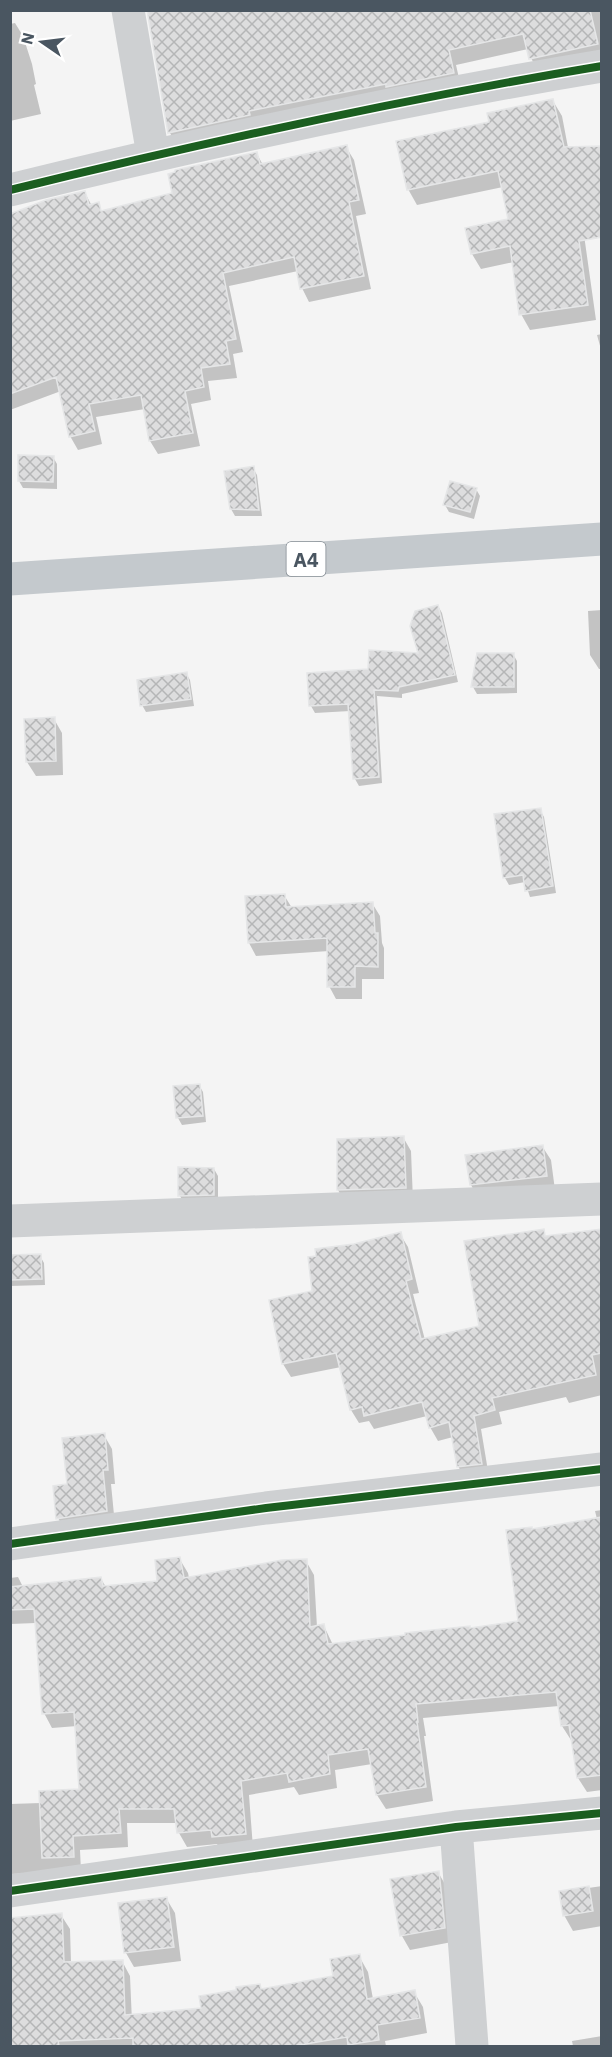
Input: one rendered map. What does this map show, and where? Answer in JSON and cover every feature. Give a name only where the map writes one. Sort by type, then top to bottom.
[{"type":"highway","name":"A4","points":[[10,579],[602,539]]},
{"type":"street","points":[[128,10],[153,155]]},
{"type":"street","points":[[10,190],[153,155],[477,86],[602,66]]},
{"type":"street","points":[[10,1221],[602,1199]]},
{"type":"street","points":[[10,1544],[266,1508],[602,1469]]},
{"type":"street","points":[[10,1891],[456,1827],[602,1813]]},
{"type":"street","points":[[456,1827],[472,2046]]},
{"type":"building","points":[[147,10],[590,10],[598,44],[529,59],[523,34],[449,50],[454,73],[249,111],[250,115],[168,133]]},
{"type":"building","points":[[553,99],[564,147],[602,146],[602,237],[579,241],[588,305],[519,315],[510,246],[471,254],[465,228],[508,219],[498,171],[407,190],[396,141],[489,122],[487,113]]},
{"type":"building","points":[[347,145],[359,200],[349,202],[364,276],[300,289],[294,257],[223,273],[236,339],[226,341],[230,364],[201,368],[204,387],[185,391],[193,433],[149,441],[141,395],[89,404],[95,431],[69,437],[56,377],[10,394],[10,214],[46,200],[85,191],[89,205],[99,202],[101,211],[172,193],[168,174],[175,170],[257,152],[260,164]]},
{"type":"building","points":[[18,455],[54,456],[53,482],[18,481]]},
{"type":"building","points":[[254,466],[259,510],[230,509],[224,471]]},
{"type":"building","points":[[450,481],[477,488],[470,512],[443,505]]},
{"type":"building","points":[[438,605],[455,675],[399,687],[398,691],[374,690],[379,777],[353,779],[348,704],[309,706],[307,673],[368,669],[369,650],[418,653],[410,626],[415,611]]},
{"type":"building","points":[[477,653],[514,653],[514,687],[471,687]]},
{"type":"building","points":[[187,672],[191,699],[140,706],[137,680]]},
{"type":"building","points":[[55,717],[56,761],[26,762],[24,719]]},
{"type":"building","points":[[541,808],[553,886],[525,891],[523,875],[503,878],[494,814]]},
{"type":"building","points":[[285,894],[286,907],[373,902],[375,933],[378,933],[378,967],[355,966],[355,987],[327,987],[327,938],[248,943],[245,896]]},
{"type":"building","points":[[200,1084],[203,1116],[176,1118],[173,1086]]},
{"type":"building","points":[[404,1136],[406,1188],[337,1190],[337,1139]]},
{"type":"building","points":[[543,1145],[547,1176],[470,1185],[465,1155]]},
{"type":"building","points":[[178,1167],[214,1168],[214,1195],[178,1196]]},
{"type":"building","points":[[544,1229],[545,1236],[602,1229],[602,1353],[592,1355],[596,1375],[492,1398],[495,1410],[474,1416],[482,1464],[457,1467],[449,1422],[429,1428],[422,1402],[364,1416],[362,1407],[350,1410],[336,1353],[282,1364],[269,1300],[312,1291],[308,1257],[316,1256],[315,1249],[354,1244],[401,1232],[412,1279],[406,1281],[421,1339],[479,1326],[464,1241]]},
{"type":"building","points":[[41,1254],[42,1279],[10,1280],[10,1255]]},
{"type":"building","points":[[105,1433],[108,1470],[103,1470],[107,1511],[56,1519],[53,1486],[67,1484],[62,1438]]},
{"type":"building","points":[[602,1517],[602,1775],[577,1778],[569,1725],[561,1726],[556,1692],[416,1704],[426,1787],[376,1795],[368,1749],[328,1755],[330,1774],[289,1782],[287,1773],[241,1781],[246,1834],[212,1837],[211,1830],[177,1833],[174,1809],[119,1809],[121,1833],[73,1836],[74,1857],[42,1858],[39,1791],[79,1789],[74,1712],[42,1714],[34,1609],[10,1610],[10,1587],[101,1577],[103,1586],[157,1581],[155,1560],[180,1557],[184,1578],[282,1560],[307,1559],[310,1627],[324,1624],[328,1644],[405,1635],[405,1633],[470,1626],[470,1628],[518,1621],[506,1530],[532,1527],[532,1529]]},
{"type":"building","points":[[439,1871],[445,1928],[400,1936],[390,1879]]},
{"type":"building","points":[[589,1886],[593,1911],[563,1916],[559,1891]]},
{"type":"building","points":[[167,1897],[174,1947],[124,1953],[118,1903]]},
{"type":"building","points":[[62,1913],[64,1962],[123,1960],[125,2015],[201,2008],[199,1996],[236,1990],[236,1987],[260,1984],[261,1989],[333,1976],[330,1959],[360,1954],[367,1999],[415,1990],[420,2018],[377,2025],[379,2040],[348,2045],[347,2037],[294,2046],[133,2046],[133,2038],[58,2041],[59,2046],[10,2046],[10,1918]]},
{"type":"cycle path","points":[[10,190],[305,122],[602,66]]},
{"type":"cycle path","points":[[10,1544],[266,1508],[602,1469]]},
{"type":"cycle path","points":[[10,1891],[456,1827],[602,1813]]}]
